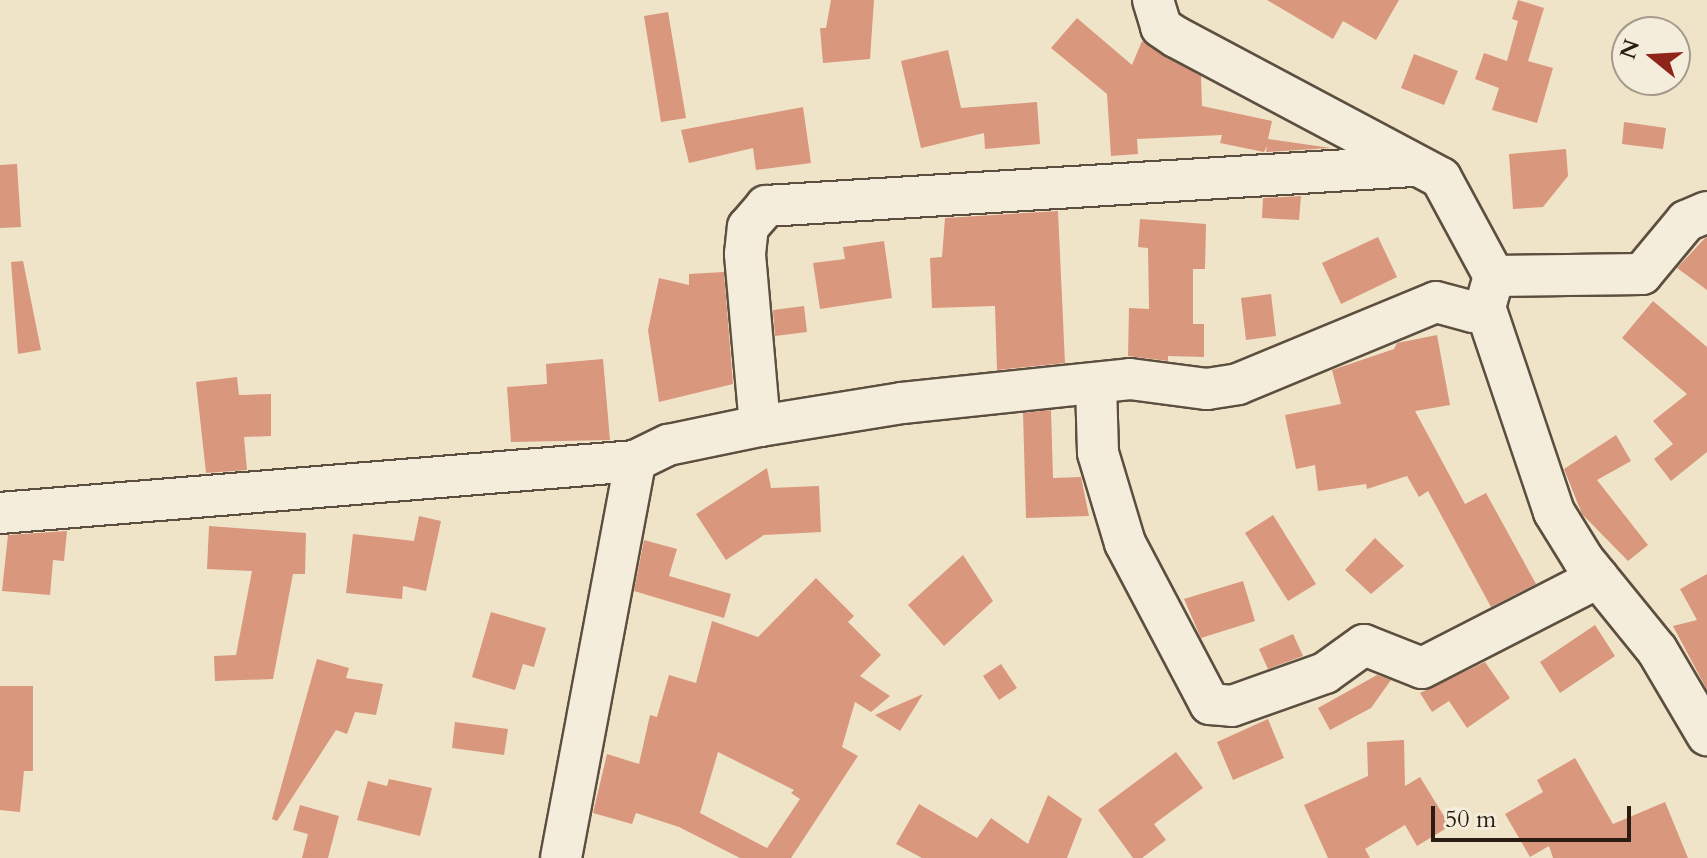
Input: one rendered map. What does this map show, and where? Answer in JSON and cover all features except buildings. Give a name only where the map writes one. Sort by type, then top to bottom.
[{"type":"street","points":[[1153,0],[1161,27],[1176,37],[1413,166],[1441,178],[1490,291],[1554,512],[1598,578],[1657,650],[1707,735]]},
{"type":"street","points":[[760,426],[745,254],[748,227],[766,206],[1413,166]]},
{"type":"street","points":[[0,513],[635,461],[668,445],[760,426],[902,403],[1096,385],[1130,379],[1207,389],[1238,384],[1436,302],[1473,312],[1490,291],[1642,274],[1686,221],[1707,212]]},
{"type":"street","points":[[1096,385],[1098,453],[1125,543],[1210,704],[1232,706],[1325,673],[1364,645],[1422,668],[1598,578]]},
{"type":"street","points":[[561,858],[635,461]]}]
